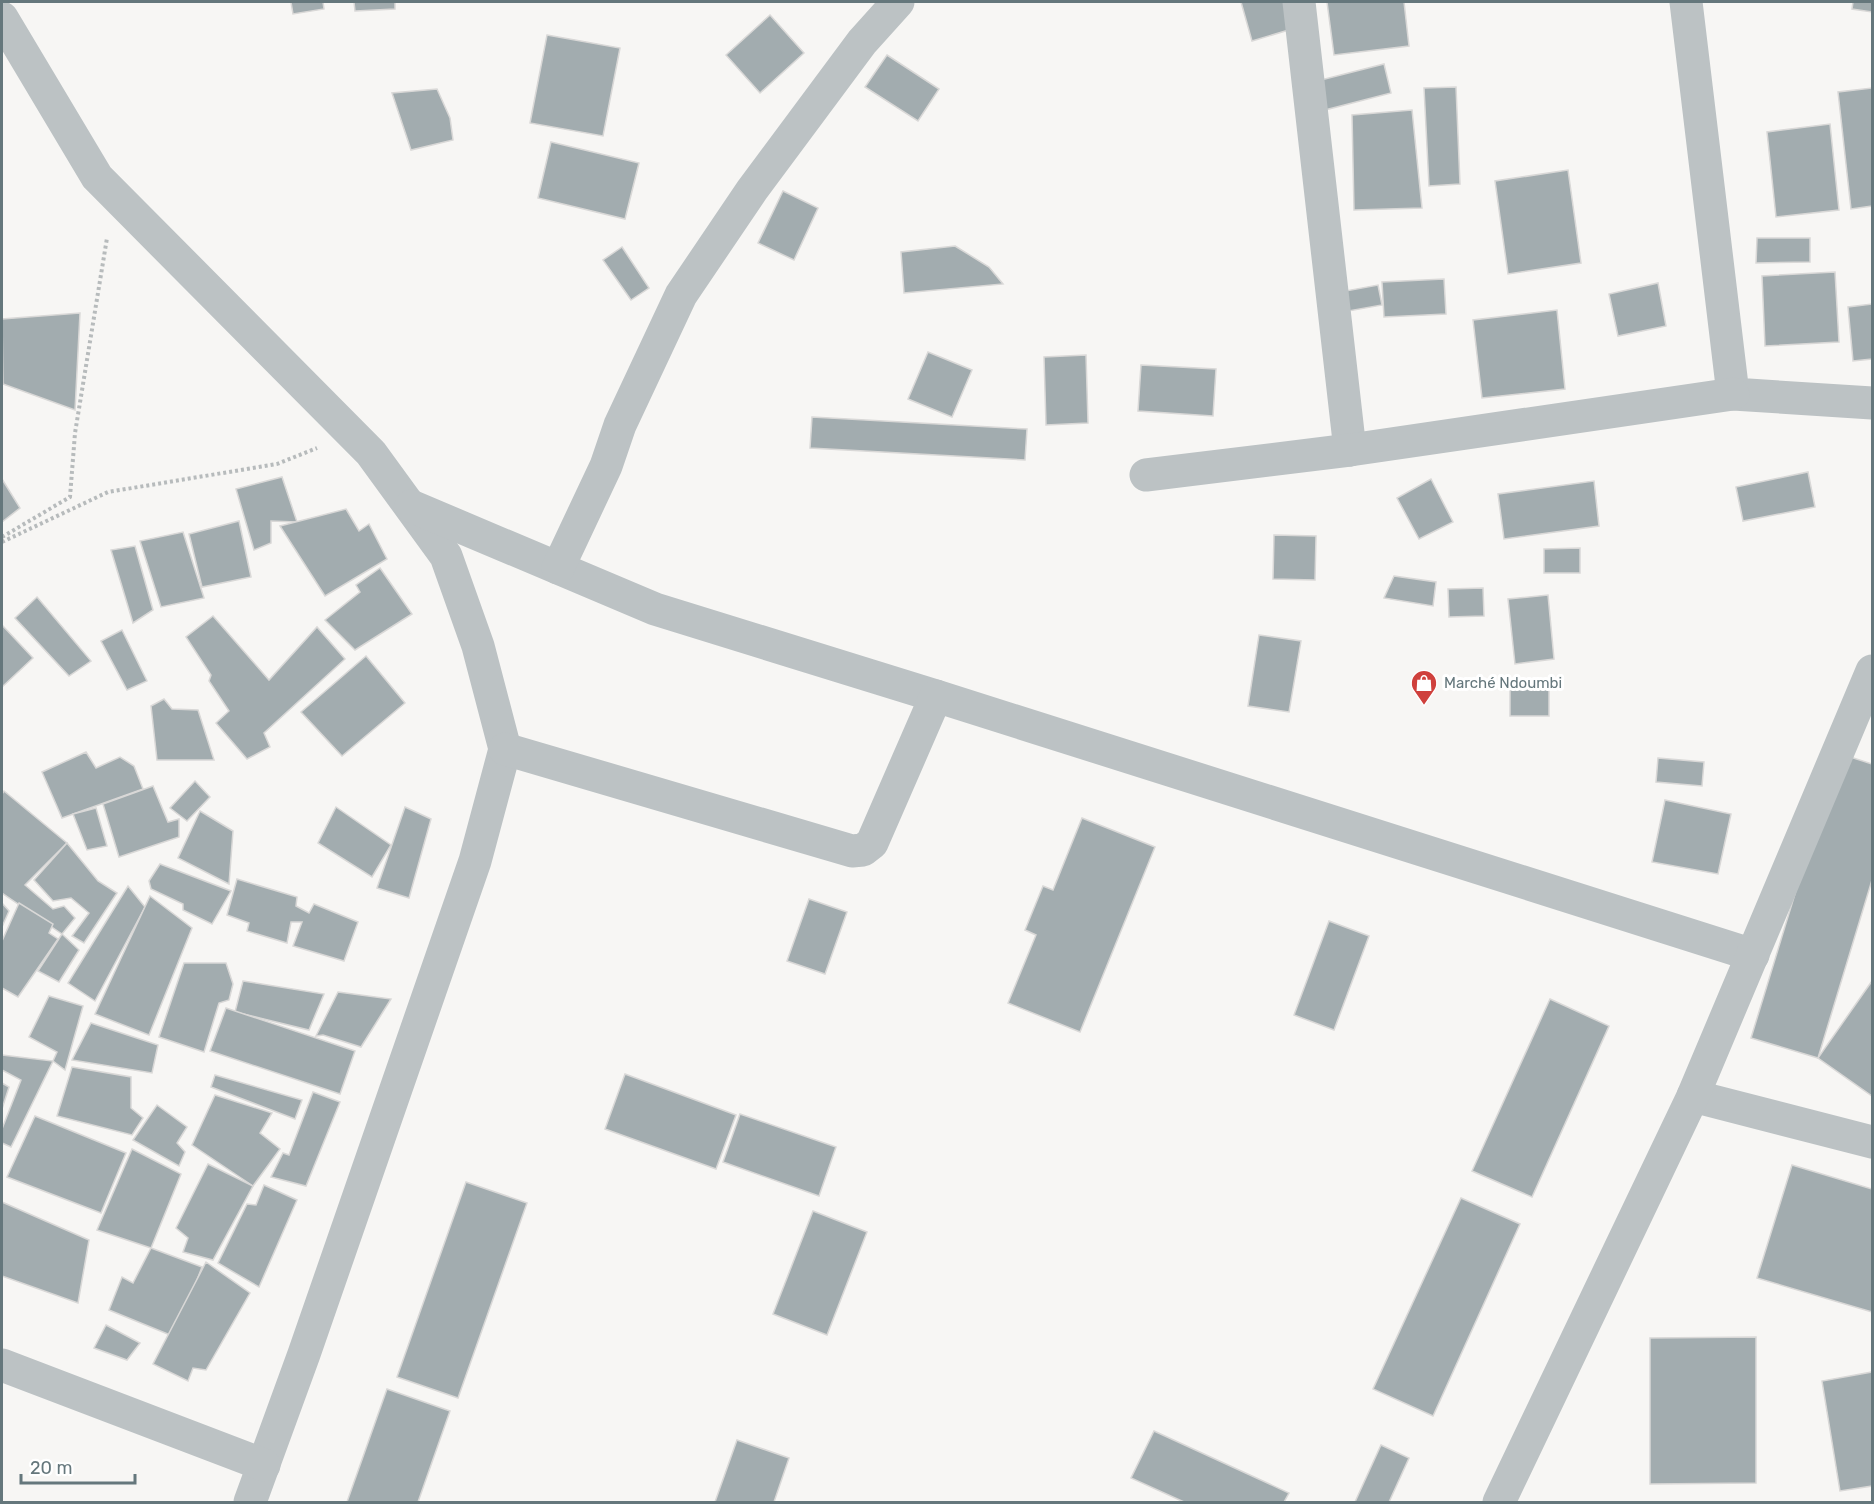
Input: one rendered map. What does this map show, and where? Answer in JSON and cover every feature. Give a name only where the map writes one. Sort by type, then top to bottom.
[{"type":"street","points":[[558,568],[606,466],[620,425],[681,295],[752,190],[862,42],[898,2]]},
{"type":"street","points":[[1299,2],[1350,450]]},
{"type":"street","points":[[1686,2],[1733,394]]},
{"type":"street","points":[[2,18],[97,177],[372,453],[446,556],[478,646],[505,749],[475,861],[308,1343],[250,1503]]},
{"type":"street","points":[[1146,475],[1350,450],[1733,394],[1872,403]]},
{"type":"street","points":[[409,505],[655,609],[1753,955]]},
{"type":"street","points":[[1499,1503],[1693,1096],[1872,671]]},
{"type":"street","points":[[505,749],[852,851],[863,850],[872,843],[936,696]]},
{"type":"street","points":[[1693,1096],[1872,1142]]},
{"type":"street","points":[[2,1365],[264,1465]]},
{"type":"path","points":[[2,537],[70,497],[75,433],[114,194]]},
{"type":"path","points":[[2,542],[108,492],[277,464],[353,434]]},
{"type":"building","points":[[291,2],[323,2],[324,9],[293,14]]},
{"type":"building","points":[[354,2],[395,2],[395,9],[355,11]]},
{"type":"building","points":[[1241,2],[1294,2],[1302,26],[1252,41]]},
{"type":"building","points":[[1327,2],[1404,2],[1409,46],[1334,55]]},
{"type":"building","points":[[1853,2],[1872,2],[1872,12],[1852,9]]},
{"type":"building","points":[[770,15],[804,53],[760,93],[726,55]]},
{"type":"building","points":[[547,35],[620,48],[603,136],[530,123]]},
{"type":"building","points":[[887,55],[939,89],[918,121],[865,87]]},
{"type":"building","points":[[1384,64],[1391,93],[1321,111],[1313,82]]},
{"type":"building","points":[[1456,87],[1460,184],[1429,186],[1424,88]]},
{"type":"building","points":[[1872,88],[1872,206],[1851,209],[1838,92]]},
{"type":"building","points":[[437,89],[450,118],[453,140],[411,150],[392,93]]},
{"type":"building","points":[[1412,110],[1422,208],[1354,210],[1352,115]]},
{"type":"building","points":[[1830,124],[1839,210],[1776,217],[1767,132]]},
{"type":"building","points":[[551,142],[639,163],[625,219],[538,198]]},
{"type":"building","points":[[1568,170],[1581,263],[1508,274],[1495,181]]},
{"type":"building","points":[[783,191],[818,208],[794,260],[758,243]]},
{"type":"building","points":[[1757,238],[1810,238],[1810,262],[1756,263]]},
{"type":"building","points":[[955,246],[989,267],[1003,284],[904,293],[901,252]]},
{"type":"building","points":[[622,247],[649,288],[631,300],[603,260]]},
{"type":"building","points":[[1835,272],[1839,342],[1765,346],[1762,276]]},
{"type":"building","points":[[1444,279],[1446,314],[1384,317],[1382,282]]},
{"type":"building","points":[[1658,283],[1666,326],[1618,336],[1609,294]]},
{"type":"building","points":[[1378,285],[1382,305],[1343,312],[1340,292]]},
{"type":"building","points":[[1872,304],[1872,359],[1853,361],[1848,307]]},
{"type":"building","points":[[1557,310],[1565,389],[1482,398],[1473,320]]},
{"type":"building","points":[[80,313],[75,410],[3,384],[2,319]]},
{"type":"building","points":[[928,352],[972,370],[952,417],[908,399]]},
{"type":"building","points":[[1086,355],[1088,423],[1046,425],[1044,357]]},
{"type":"building","points":[[1141,365],[1216,369],[1213,416],[1138,411]]},
{"type":"building","points":[[812,417],[1027,429],[1025,460],[810,448]]},
{"type":"building","points":[[1808,472],[1815,507],[1743,521],[1736,487]]},
{"type":"building","points":[[282,477],[297,522],[271,521],[271,543],[254,550],[236,489]]},
{"type":"building","points":[[2,479],[20,508],[2,522]]},
{"type":"building","points":[[1431,479],[1453,522],[1419,539],[1397,498]]},
{"type":"building","points":[[1594,481],[1599,526],[1504,539],[1498,494]]},
{"type":"building","points":[[346,509],[359,531],[369,524],[387,559],[325,596],[280,526]]},
{"type":"building","points":[[239,521],[251,577],[202,587],[189,534]]},
{"type":"building","points":[[183,532],[204,598],[161,607],[140,541]]},
{"type":"building","points":[[1274,535],[1316,536],[1315,580],[1273,579]]},
{"type":"building","points":[[135,546],[153,610],[133,623],[111,550]]},
{"type":"building","points":[[1580,548],[1580,573],[1544,573],[1544,549]]},
{"type":"building","points":[[380,568],[412,614],[355,650],[325,620],[360,592],[356,585]]},
{"type":"building","points":[[1394,576],[1436,582],[1433,606],[1384,598]]},
{"type":"building","points":[[1483,588],[1484,616],[1449,617],[1448,589]]},
{"type":"building","points":[[1548,595],[1554,659],[1515,664],[1508,599]]},
{"type":"building","points":[[37,597],[91,661],[69,676],[15,618]]},
{"type":"building","points":[[213,616],[269,680],[317,627],[345,659],[264,733],[270,747],[247,759],[216,723],[229,711],[209,681],[211,675],[186,637]]},
{"type":"building","points":[[2,625],[33,658],[2,687]]},
{"type":"building","points":[[122,630],[147,681],[127,690],[101,641]]},
{"type":"building","points":[[1259,635],[1301,641],[1289,712],[1248,706]]},
{"type":"building","points":[[366,656],[405,703],[342,756],[301,712]]},
{"type":"building","points":[[1510,685],[1549,685],[1549,716],[1510,716]]},
{"type":"building","points":[[164,699],[172,709],[198,710],[214,760],[157,760],[151,706]]},
{"type":"building","points":[[86,752],[96,768],[120,757],[134,766],[143,789],[62,818],[42,772]]},
{"type":"building","points":[[1838,753],[1872,764],[1872,880],[1818,1058],[1751,1038]]},
{"type":"building","points":[[1658,758],[1704,762],[1702,786],[1656,782]]},
{"type":"building","points":[[195,781],[210,797],[187,821],[170,808]]},
{"type":"building","points":[[153,786],[168,822],[179,819],[179,837],[119,857],[103,804]]},
{"type":"building","points":[[4,791],[67,843],[25,885],[53,909],[64,906],[75,918],[62,934],[2,893],[2,794]]},
{"type":"building","points":[[1665,800],[1731,814],[1718,874],[1652,862]]},
{"type":"building","points":[[336,807],[391,845],[372,877],[318,843]]},
{"type":"building","points":[[405,807],[431,819],[409,898],[377,888]]},
{"type":"building","points":[[96,808],[107,846],[87,850],[73,814]]},
{"type":"building","points":[[200,811],[233,831],[229,884],[178,858]]},
{"type":"building","points":[[1082,818],[1155,847],[1080,1032],[1008,1003],[1036,935],[1025,930],[1043,886],[1053,890]]},
{"type":"building","points":[[67,843],[98,881],[117,893],[84,943],[72,936],[89,913],[71,898],[53,901],[34,880]]},
{"type":"building","points":[[160,864],[231,891],[212,924],[183,910],[183,904],[151,889],[149,881]]},
{"type":"building","points":[[237,879],[297,897],[296,906],[309,913],[314,904],[358,922],[344,961],[293,946],[302,922],[291,922],[287,943],[247,931],[249,923],[227,915]]},
{"type":"building","points":[[128,886],[145,907],[95,1001],[68,983]]},
{"type":"building","points":[[150,896],[192,928],[149,1035],[95,1014]]},
{"type":"building","points":[[809,899],[847,912],[825,974],[787,961]]},
{"type":"building","points":[[2,903],[9,911],[2,927]]},
{"type":"building","points":[[19,903],[53,924],[49,933],[58,939],[18,997],[2,988],[2,941]]},
{"type":"building","points":[[1329,921],[1369,936],[1334,1030],[1294,1015]]},
{"type":"building","points":[[62,934],[79,950],[59,982],[38,971]]},
{"type":"building","points":[[184,963],[226,963],[233,984],[229,1000],[219,1003],[204,1052],[159,1037]]},
{"type":"building","points":[[243,981],[324,994],[309,1030],[235,1012]]},
{"type":"building","points":[[1872,981],[1872,1096],[1818,1058]]},
{"type":"building","points":[[338,992],[391,999],[361,1047],[323,1035],[316,1036]]},
{"type":"building","points":[[49,996],[83,1006],[65,1070],[53,1061],[57,1052],[29,1037]]},
{"type":"building","points":[[1550,999],[1609,1026],[1532,1197],[1472,1171]]},
{"type":"building","points":[[226,1008],[355,1051],[340,1094],[210,1051]]},
{"type":"building","points":[[91,1023],[158,1045],[152,1073],[72,1060]]},
{"type":"building","points":[[2,1055],[53,1061],[11,1147],[2,1143],[2,1129],[21,1080],[2,1070]]},
{"type":"building","points":[[72,1067],[131,1077],[131,1108],[143,1118],[132,1135],[57,1116]]},
{"type":"building","points":[[625,1074],[736,1115],[716,1169],[605,1129]]},
{"type":"building","points":[[215,1075],[302,1100],[295,1119],[211,1087]]},
{"type":"building","points":[[2,1083],[9,1087],[2,1109]]},
{"type":"building","points":[[313,1092],[340,1102],[306,1186],[271,1177],[283,1153],[289,1155]]},
{"type":"building","points":[[215,1095],[272,1113],[260,1133],[280,1149],[253,1186],[192,1145]]},
{"type":"building","points":[[157,1105],[187,1127],[177,1143],[185,1152],[179,1166],[133,1140]]},
{"type":"building","points":[[740,1114],[836,1147],[819,1196],[723,1162]]},
{"type":"building","points":[[35,1116],[126,1153],[101,1213],[7,1177]]},
{"type":"building","points":[[132,1149],[181,1174],[151,1248],[97,1230]]},
{"type":"building","points":[[208,1164],[253,1186],[213,1260],[183,1252],[188,1238],[176,1228]]},
{"type":"building","points":[[1792,1165],[1872,1189],[1872,1312],[1757,1278]]},
{"type":"building","points":[[466,1182],[527,1203],[458,1398],[397,1377]]},
{"type":"building","points":[[264,1185],[297,1200],[259,1287],[218,1263],[247,1204],[256,1205]]},
{"type":"building","points":[[1461,1198],[1520,1224],[1433,1416],[1373,1389]]},
{"type":"building","points":[[2,1202],[89,1240],[78,1303],[2,1276]]},
{"type":"building","points":[[813,1211],[867,1232],[827,1335],[773,1314]]},
{"type":"building","points":[[151,1248],[202,1267],[175,1337],[109,1310],[122,1277],[133,1283]]},
{"type":"building","points":[[206,1262],[250,1293],[206,1370],[193,1368],[188,1381],[153,1364]]},
{"type":"building","points":[[106,1325],[140,1343],[127,1360],[94,1348]]},
{"type":"building","points":[[1756,1337],[1756,1483],[1650,1484],[1650,1338]]},
{"type":"building","points":[[1872,1372],[1872,1486],[1840,1491],[1822,1381]]},
{"type":"building","points":[[387,1389],[450,1411],[418,1502],[347,1502]]},
{"type":"building","points":[[1154,1431],[1289,1493],[1284,1502],[1184,1502],[1131,1478]]},
{"type":"building","points":[[737,1440],[789,1458],[774,1502],[715,1502]]},
{"type":"building","points":[[1381,1445],[1409,1458],[1389,1502],[1355,1502]]},
{"type":"place","name":"Marché Ndoumbi","points":[[1424,706]]}]
